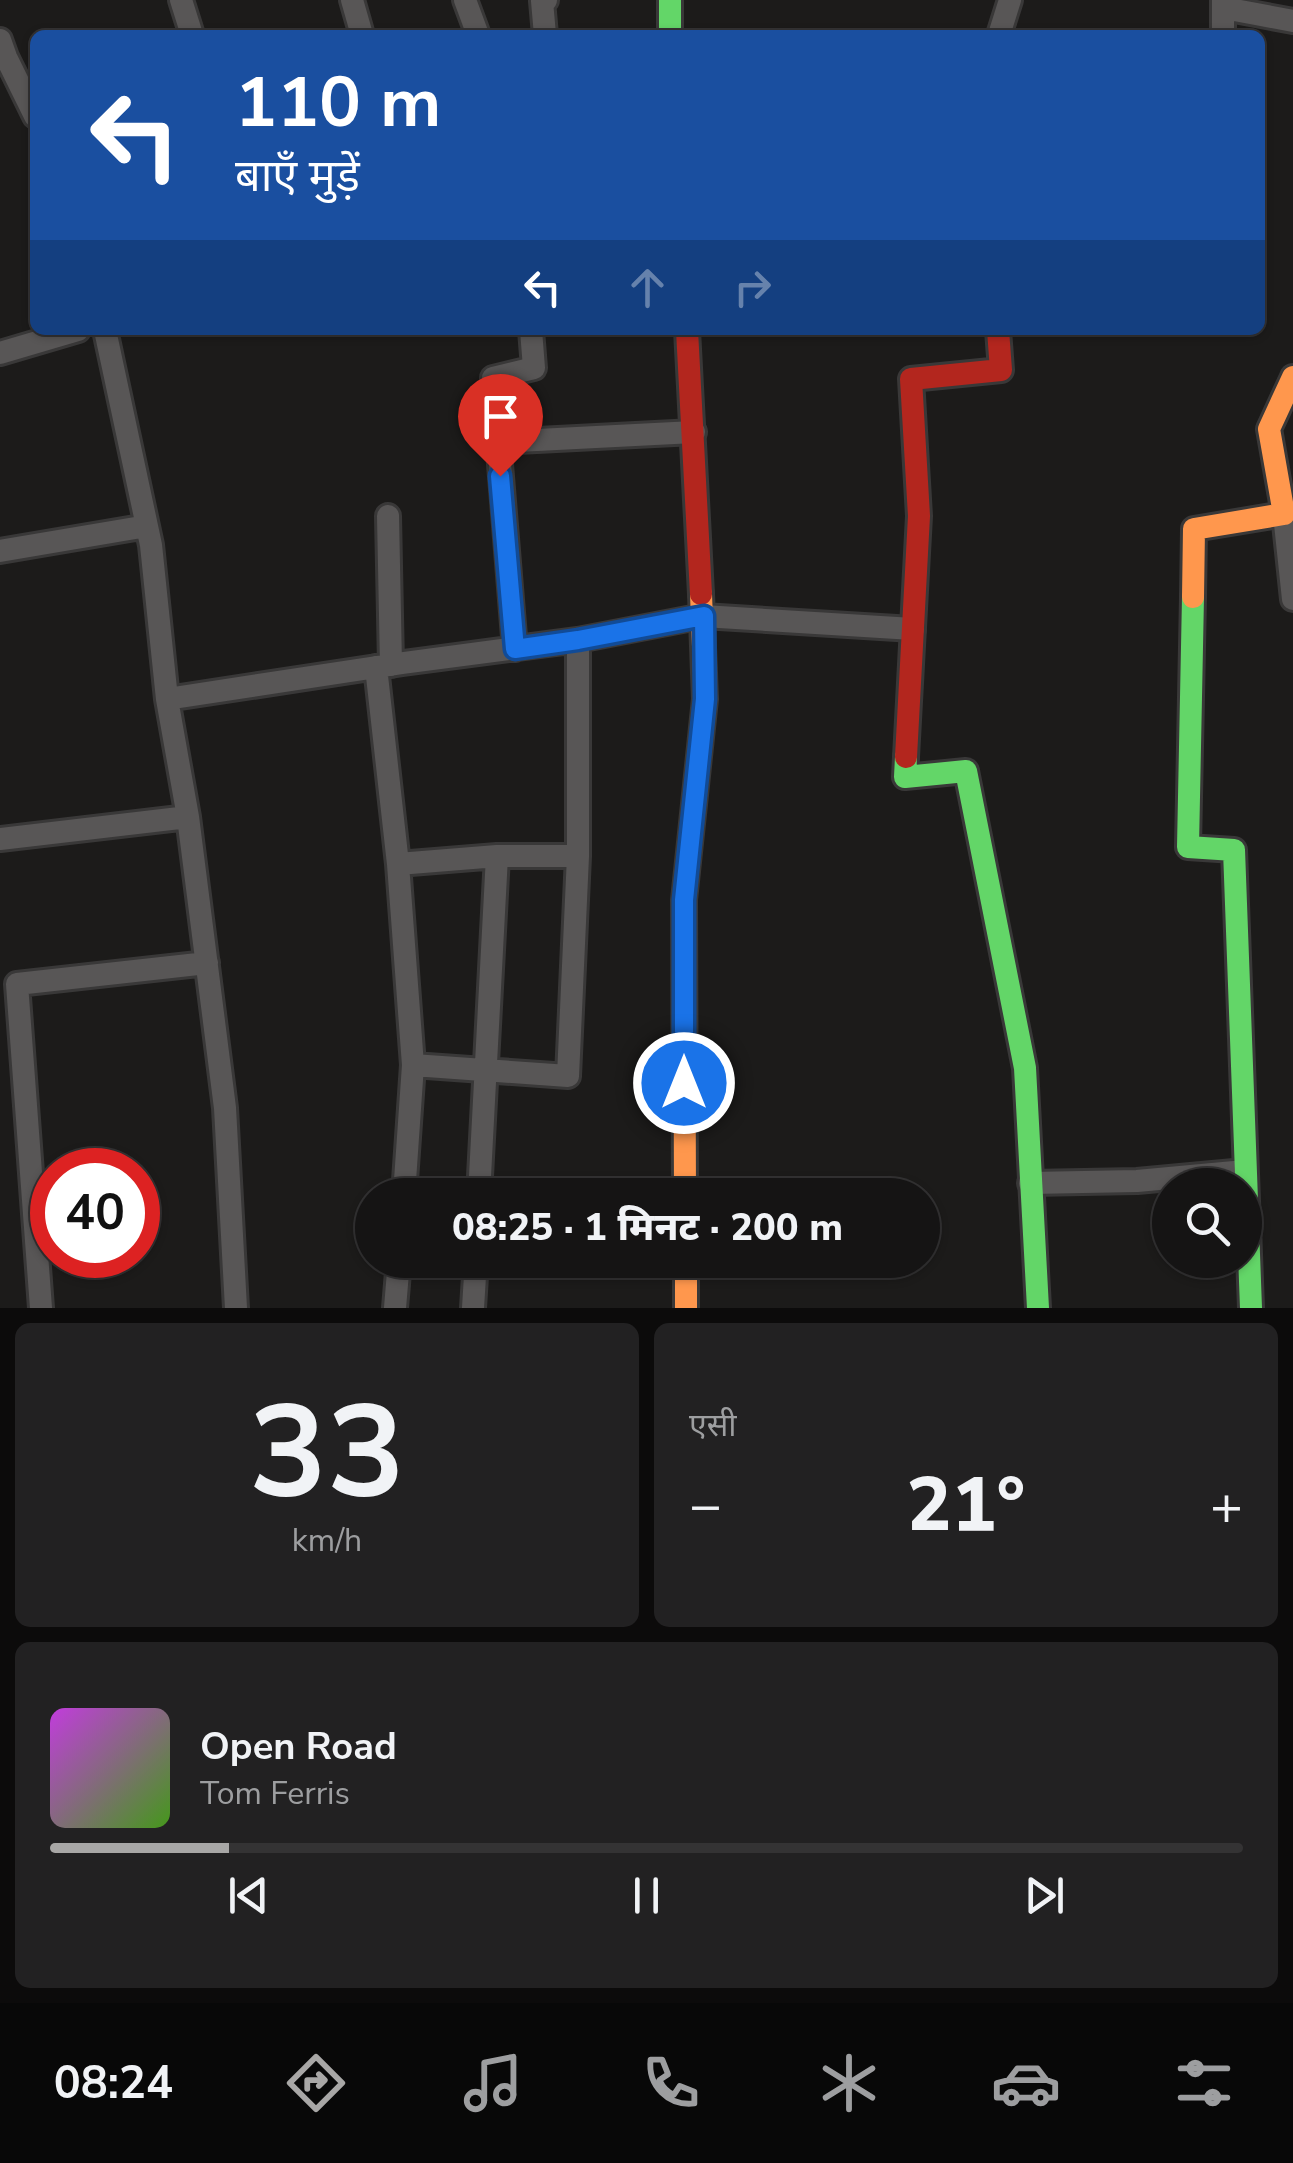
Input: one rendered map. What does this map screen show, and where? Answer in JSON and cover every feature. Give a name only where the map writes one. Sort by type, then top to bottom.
[{"type":"street","points":[[181,0],[190,30]]},
{"type":"street","points":[[352,0],[361,30]]},
{"type":"street","points":[[465,0],[476,30]]},
{"type":"street","points":[[545,30],[542,1],[546,0]]},
{"type":"street","points":[[670,0],[670,30]]},
{"type":"street","points":[[1001,30],[1010,0]]},
{"type":"street","points":[[1223,30],[1223,4],[1293,21]]},
{"type":"street","points":[[0,40],[30,106]]},
{"type":"street","points":[[0,353],[61,335]]},
{"type":"street","points":[[106,335],[151,545],[167,699],[188,817],[225,1108],[236,1308]]},
{"type":"street","points":[[515,649],[493,378],[534,368],[531,335]]},
{"type":"street","points":[[685,1178],[684,900],[705,699],[704,616],[687,335]]},
{"type":"street","points":[[998,335],[1001,370],[911,379],[919,516],[904,776],[966,771],[1026,1068],[1038,1308]]},
{"type":"street","points":[[1293,377],[1269,429],[1288,514],[1293,599]]},
{"type":"street","points":[[497,442],[694,432]]},
{"type":"street","points":[[1245,1168],[1234,850],[1188,846],[1194,528],[1288,514]]},
{"type":"street","points":[[388,516],[383,666],[414,1066],[405,1178]]},
{"type":"street","points":[[0,551],[147,526]]},
{"type":"street","points":[[167,699],[578,640],[704,616],[913,629]]},
{"type":"street","points":[[414,1066],[568,1076],[578,856],[578,640]]},
{"type":"street","points":[[0,839],[188,817]]},
{"type":"street","points":[[398,864],[497,856],[578,856]]},
{"type":"street","points":[[480,1178],[497,856]]},
{"type":"street","points":[[41,1308],[8,985],[206,962]]},
{"type":"street","points":[[1030,1183],[1152,1179]]},
{"type":"street","points":[[395,1308],[398,1278]]},
{"type":"street","points":[[473,1308],[475,1278]]},
{"type":"street","points":[[686,1278],[686,1308]]},
{"type":"street","points":[[1249,1278],[1250,1308]]},
{"type":"traffic: fast","points":[[670,0],[670,30]]},
{"type":"traffic: fast","points":[[1193,597],[1188,847],[1234,850],[1251,1308]]},
{"type":"traffic: fast","points":[[906,757],[905,777],[966,771],[1025,1068],[1038,1308]]},
{"type":"traffic: slow","points":[[1193,597],[1194,529],[1284,514],[1269,429],[1293,377]]},
{"type":"traffic: slow","points":[[685,1178],[684,900],[705,699],[701,594]]},
{"type":"traffic: slow","points":[[686,1278],[686,1308]]},
{"type":"traffic: jam","points":[[687,335],[701,594]]},
{"type":"traffic: jam","points":[[906,757],[919,516],[911,379],[1001,370],[998,335]]},
{"type":"route","points":[[500,476],[515,649],[704,616],[705,699],[684,900],[684,1083]]}]
